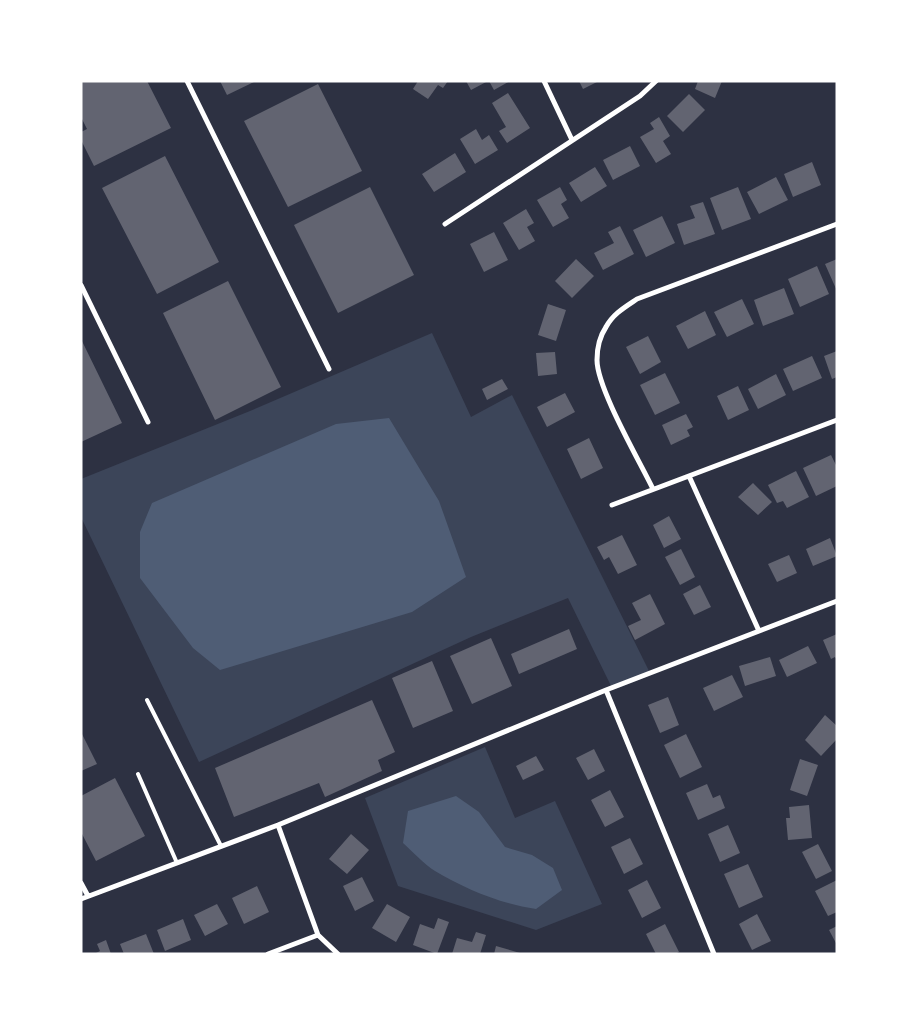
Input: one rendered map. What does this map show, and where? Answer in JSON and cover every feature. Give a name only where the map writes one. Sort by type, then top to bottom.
[{"type":"street","points":[[186,81],[330,369]]},
{"type":"street","points":[[544,81],[572,140]]},
{"type":"street","points":[[445,224],[640,96],[656,81]]},
{"type":"street","points":[[653,489],[601,382],[597,360],[599,342],[606,326],[615,314],[637,299],[837,224]]},
{"type":"street","points":[[81,284],[148,422]]},
{"type":"street","points":[[612,505],[837,420]]},
{"type":"street","points":[[689,476],[759,631]]},
{"type":"street","points":[[81,899],[278,825],[606,690],[837,601]]},
{"type":"street","points":[[606,690],[714,954]]},
{"type":"street","points":[[278,825],[318,935],[338,954]]},
{"type":"street","points":[[81,883],[88,896]]},
{"type":"street","points":[[268,954],[318,935]]},
{"type":"lane","points":[[147,700],[221,846]]},
{"type":"lane","points":[[138,774],[177,863]]},
{"type":"shaded area","points":[[432,333],[471,417],[512,395],[651,675],[613,690],[568,598],[471,637],[199,762],[81,517],[81,479],[250,411]]},
{"type":"shaded area","points":[[389,418],[439,501],[466,577],[412,612],[220,670],[193,648],[140,578],[140,532],[152,503],[336,424]]},
{"type":"shaded area","points":[[485,747],[515,818],[555,801],[602,904],[536,930],[398,886],[365,798]]},
{"type":"shaded area","points":[[456,796],[479,812],[505,847],[532,855],[553,868],[562,890],[536,909],[497,900],[471,890],[435,871],[403,843],[408,811]]},
{"type":"building","points":[[81,81],[147,81],[171,128],[94,166],[81,140],[81,132],[87,129],[81,117]]},
{"type":"building","points":[[220,81],[256,81],[227,95]]},
{"type":"building","points":[[418,81],[448,81],[443,88],[438,85],[428,99],[413,89]]},
{"type":"building","points":[[466,81],[488,81],[471,90]]},
{"type":"building","points":[[489,81],[510,81],[494,90]]},
{"type":"building","points":[[579,81],[599,81],[583,89]]},
{"type":"building","points":[[698,81],[722,81],[715,98],[695,89]]},
{"type":"building","points":[[318,84],[362,171],[288,207],[244,121]]},
{"type":"building","points":[[508,93],[530,128],[507,143],[499,131],[506,127],[492,103]]},
{"type":"building","points":[[689,94],[705,110],[683,132],[667,116]]},
{"type":"building","points":[[659,117],[670,136],[663,141],[671,154],[656,163],[640,137],[654,129],[650,123]]},
{"type":"building","points":[[476,129],[482,140],[489,135],[498,150],[475,164],[460,139]]},
{"type":"building","points":[[630,146],[640,166],[613,180],[603,160]]},
{"type":"building","points":[[455,153],[466,172],[434,192],[422,174]]},
{"type":"building","points":[[165,156],[219,262],[157,294],[102,188]]},
{"type":"building","points":[[812,162],[821,185],[793,197],[784,174]]},
{"type":"building","points":[[595,167],[607,186],[581,202],[569,183]]},
{"type":"building","points":[[776,177],[788,200],[759,214],[747,192]]},
{"type":"building","points":[[370,187],[414,275],[338,313],[294,225]]},
{"type":"building","points":[[560,187],[567,200],[561,204],[569,218],[553,227],[537,200]]},
{"type":"building","points":[[738,187],[751,219],[722,230],[710,198]]},
{"type":"building","points":[[703,202],[715,234],[684,245],[677,224],[695,218],[690,206]]},
{"type":"building","points":[[526,209],[534,223],[527,227],[535,241],[519,250],[503,223]]},
{"type":"building","points":[[662,216],[675,243],[646,257],[633,230]]},
{"type":"building","points":[[620,226],[634,254],[603,270],[594,253],[614,243],[608,232]]},
{"type":"building","points":[[494,232],[508,260],[484,272],[470,244]]},
{"type":"building","points":[[576,259],[594,276],[572,298],[555,281]]},
{"type":"building","points":[[837,259],[837,291],[825,264]]},
{"type":"building","points":[[817,266],[829,294],[800,307],[788,279]]},
{"type":"building","points":[[228,281],[281,387],[215,420],[163,313]]},
{"type":"building","points":[[784,288],[794,314],[763,326],[754,300]]},
{"type":"building","points":[[742,299],[754,324],[727,337],[714,312]]},
{"type":"building","points":[[548,304],[566,310],[556,341],[538,335]]},
{"type":"building","points":[[705,311],[716,335],[688,349],[676,326]]},
{"type":"building","points":[[648,336],[661,362],[640,374],[626,347]]},
{"type":"building","points":[[81,339],[122,423],[81,442]]},
{"type":"building","points":[[837,351],[837,377],[832,379],[824,356]]},
{"type":"building","points":[[555,352],[557,374],[538,376],[536,353]]},
{"type":"building","points":[[812,356],[822,378],[793,391],[783,369]]},
{"type":"building","points":[[665,373],[680,403],[655,415],[640,385]]},
{"type":"building","points":[[776,374],[786,395],[758,409],[748,389]]},
{"type":"building","points":[[502,379],[508,389],[487,400],[482,389]]},
{"type":"building","points":[[738,386],[749,410],[728,420],[717,396]]},
{"type":"building","points":[[565,393],[575,412],[547,427],[537,407]]},
{"type":"building","points":[[686,414],[693,427],[687,430],[690,436],[671,445],[662,425]]},
{"type":"building","points":[[589,438],[603,468],[581,479],[567,449]]},
{"type":"building","points":[[831,455],[837,467],[837,486],[816,496],[803,468]]},
{"type":"building","points":[[796,471],[809,497],[787,508],[783,501],[777,503],[768,485]]},
{"type":"building","points":[[753,483],[772,502],[758,515],[738,497]]},
{"type":"building","points":[[669,516],[681,539],[664,548],[653,525]]},
{"type":"building","points":[[622,535],[637,565],[618,574],[609,557],[604,560],[597,547]]},
{"type":"building","points":[[830,538],[837,556],[813,566],[806,549]]},
{"type":"building","points":[[681,549],[695,577],[680,585],[665,557]]},
{"type":"building","points":[[789,555],[797,573],[777,582],[768,564]]},
{"type":"building","points":[[700,585],[711,607],[694,615],[683,594]]},
{"type":"building","points":[[650,594],[665,624],[635,640],[628,626],[641,620],[632,603]]},
{"type":"building","points":[[569,629],[577,649],[519,674],[511,654]]},
{"type":"building","points":[[837,634],[837,660],[835,657],[831,659],[823,640]]},
{"type":"building","points":[[491,638],[512,686],[472,704],[450,656]]},
{"type":"building","points":[[808,646],[817,663],[787,677],[779,660]]},
{"type":"building","points":[[770,657],[776,676],[745,686],[739,666]]},
{"type":"building","points":[[432,661],[453,711],[413,728],[392,678]]},
{"type":"building","points":[[732,675],[743,697],[714,711],[703,688]]},
{"type":"building","points":[[668,697],[679,725],[660,733],[648,705]]},
{"type":"building","points":[[372,700],[395,752],[378,760],[382,771],[325,797],[319,783],[234,817],[215,768]]},
{"type":"building","points":[[825,715],[837,726],[837,739],[821,756],[805,740]]},
{"type":"building","points":[[81,732],[97,764],[81,771]]},
{"type":"building","points":[[686,734],[702,767],[680,778],[664,745]]},
{"type":"building","points":[[594,749],[605,771],[588,780],[576,758]]},
{"type":"building","points":[[536,756],[544,770],[523,780],[516,766]]},
{"type":"building","points":[[800,759],[818,765],[807,796],[790,790]]},
{"type":"building","points":[[115,778],[145,836],[96,861],[81,832],[81,796]]},
{"type":"building","points":[[707,784],[713,798],[720,795],[725,808],[698,820],[686,793]]},
{"type":"building","points":[[610,790],[624,817],[605,827],[591,800]]},
{"type":"building","points":[[809,805],[812,838],[788,840],[786,818],[790,818],[789,807]]},
{"type":"building","points":[[728,825],[740,853],[720,862],[708,834]]},
{"type":"building","points":[[351,834],[369,850],[347,874],[329,859]]},
{"type":"building","points":[[630,838],[643,864],[624,874],[611,847]]},
{"type":"building","points":[[818,844],[832,871],[816,879],[802,852]]},
{"type":"building","points":[[748,864],[763,897],[739,908],[724,874]]},
{"type":"building","points":[[362,877],[374,901],[355,911],[343,886]]},
{"type":"building","points":[[647,880],[661,908],[642,918],[628,890]]},
{"type":"building","points":[[837,880],[837,912],[828,916],[815,891]]},
{"type":"building","points":[[257,886],[269,912],[244,924],[232,898]]},
{"type":"building","points":[[217,904],[228,924],[205,936],[194,915]]},
{"type":"building","points":[[387,904],[410,917],[396,942],[372,928]]},
{"type":"building","points":[[757,914],[771,941],[752,950],[739,924]]},
{"type":"building","points":[[438,918],[449,922],[437,954],[413,945],[420,924],[434,929]]},
{"type":"building","points":[[183,919],[191,940],[165,951],[157,930]]},
{"type":"building","points":[[665,924],[679,952],[675,954],[656,954],[646,934]]},
{"type":"building","points":[[837,926],[837,945],[829,930]]},
{"type":"building","points":[[476,932],[486,935],[480,954],[452,954],[457,938],[472,942]]},
{"type":"building","points":[[146,934],[154,954],[124,954],[120,944]]},
{"type":"building","points":[[106,940],[111,954],[94,954],[100,951],[97,944]]},
{"type":"building","points":[[496,946],[520,953],[520,954],[494,954]]}]
